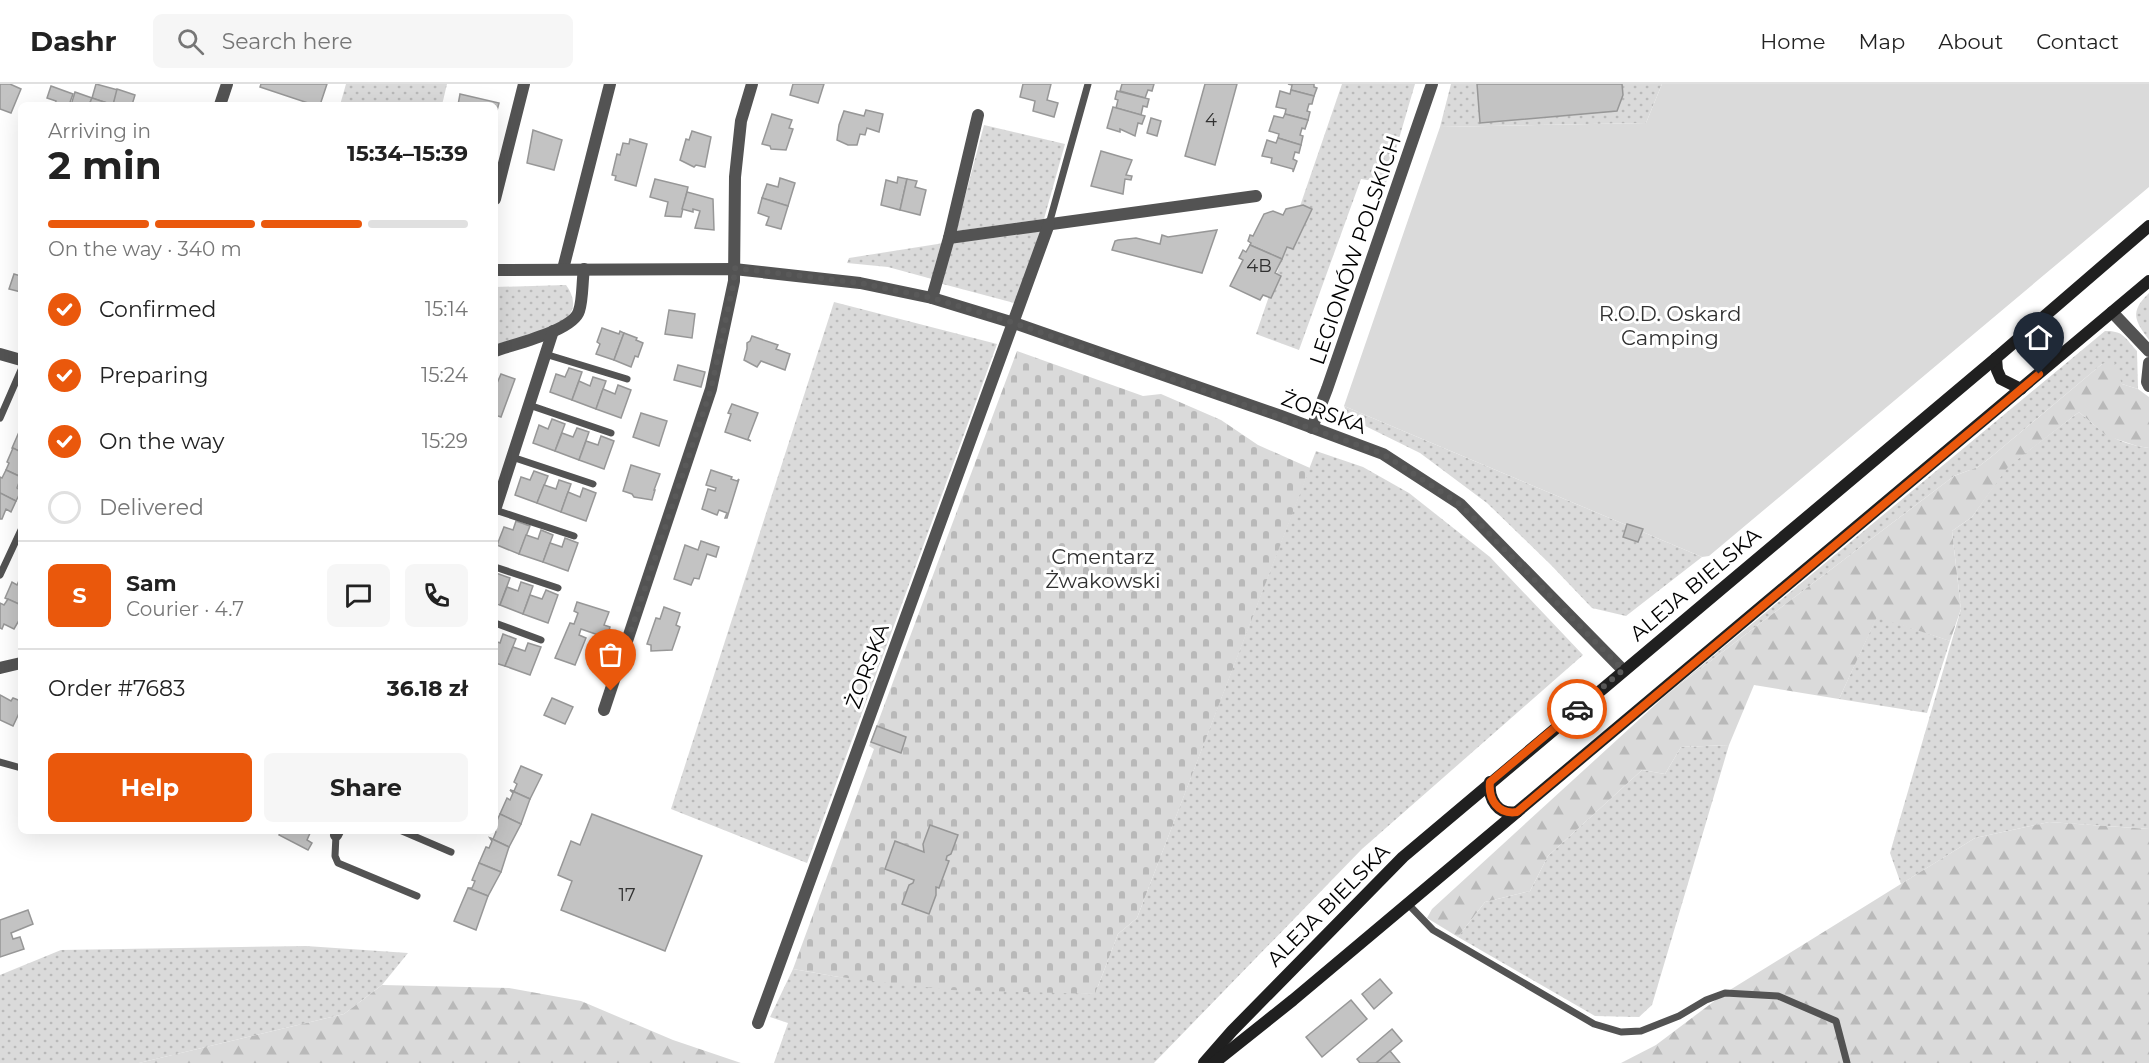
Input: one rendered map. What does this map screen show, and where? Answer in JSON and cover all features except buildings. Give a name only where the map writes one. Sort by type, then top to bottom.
[{"type":"street","points":[[221,102],[226,84]]},
{"type":"street","points":[[498,187],[524,84]]},
{"type":"street","points":[[563,269],[610,84]]},
{"type":"street","points":[[604,710],[711,389],[734,281],[735,177],[741,121],[752,84]]},
{"type":"street","name":"LEGIONÓW POLSKICH","points":[[1312,428],[1432,84]]},
{"type":"street","points":[[932,298],[949,238],[978,115]]},
{"type":"street","points":[[949,238],[1256,196]]},
{"type":"street","name":"ŻORSKA","points":[[758,1023],[1049,224]]},
{"type":"street","name":"ALEJA BIELSKA","points":[[1204,1063],[1232,1031],[1403,857],[1996,358],[2149,226]]},
{"type":"street","name":"ŻORSKA","points":[[498,270],[734,268],[860,283],[932,298],[1014,323],[1312,428],[1383,454],[1460,504],[1623,670]]},
{"type":"street","points":[[498,350],[553,331],[573,321],[579,312],[584,269]]},
{"type":"street","name":"ALEJA BIELSKA","points":[[1214,1063],[1408,904],[2149,281]]},
{"type":"street","points":[[2112,312],[2149,351]]},
{"type":"street","points":[[498,501],[553,331]]},
{"type":"street","points":[[0,354],[18,359]]},
{"type":"street","points":[[1996,358],[1996,370],[2001,379],[2021,389]]},
{"type":"street","points":[[2149,363],[2147,382],[2149,386]]},
{"type":"street","points":[[0,668],[18,664]]},
{"type":"street","points":[[1490,782],[1491,796],[1497,806],[1506,812],[1517,812]]},
{"type":"lane","points":[[1049,224],[1088,84]]},
{"type":"lane","points":[[545,354],[627,379]]},
{"type":"lane","points":[[0,418],[18,377]]},
{"type":"lane","points":[[529,405],[611,433]]},
{"type":"lane","points":[[512,457],[594,484]]},
{"type":"lane","points":[[498,511],[574,536]]},
{"type":"lane","points":[[0,575],[18,536]]},
{"type":"lane","points":[[498,568],[558,588]]},
{"type":"lane","points":[[498,624],[541,639]]},
{"type":"lane","points":[[0,762],[18,767]]},
{"type":"lane","points":[[337,834],[335,856],[338,863],[417,896]]},
{"type":"lane","points":[[409,834],[452,852]]},
{"type":"lane","points":[[1408,904],[1433,930],[1594,1024],[1621,1032],[1641,1031],[1679,1016],[1706,1000],[1725,993],[1778,996],[1836,1021],[1847,1063]]},
{"type":"green space","points":[[346,84],[447,84],[443,102],[341,102]]},
{"type":"green space","points":[[1342,84],[1415,84],[1386,183],[1361,179],[1299,350],[1256,334]]},
{"type":"green space","points":[[1451,84],[1662,84],[1646,123],[1440,127]]},
{"type":"green space","name":"R.O.D. Oskard Camping","points":[[1662,84],[2149,84],[2149,187],[1709,556],[1702,557],[1344,406],[1440,127],[1646,123]]},
{"type":"green space","points":[[984,125],[1065,144],[1044,219],[956,231]]},
{"type":"green space","points":[[1042,230],[1018,304],[939,283],[952,242]]},
{"type":"green space","points":[[944,243],[932,279],[888,267],[847,263],[849,258]]},
{"type":"green space","points":[[566,285],[572,296],[573,308],[563,320],[545,330],[498,344],[498,287]]},
{"type":"green space","points":[[2149,293],[2149,340],[2136,316],[2139,306]]},
{"type":"green space","points":[[834,302],[997,344],[807,863],[671,809]]},
{"type":"green space","points":[[2105,331],[2120,334],[2137,351],[2138,389],[2122,384],[2102,364],[1978,467],[1954,476],[1666,695]]},
{"type":"green space","name":"Cmentarz Żwakowski","points":[[1017,351],[1143,396],[1161,394],[1221,420],[1258,445],[1310,468],[1137,918],[1118,934],[1095,994],[951,990],[839,977],[793,969],[874,749],[869,746]]},
{"type":"green space","points":[[2113,359],[2122,384],[2138,389],[2149,397],[2149,448],[2107,436],[2079,412],[2008,467],[1972,517],[1952,531],[1961,609],[1950,641],[1877,617],[1839,699],[1754,685],[1729,745],[1681,747],[1665,774],[1642,770],[1548,856],[1530,891],[1485,902],[1458,937],[1427,918],[1432,909],[1666,695],[1954,476],[1978,467],[2102,364]]},
{"type":"green space","points":[[1344,406],[1702,557],[1626,616],[1592,608],[1487,503],[1420,453],[1349,418]]},
{"type":"green space","points":[[2079,412],[2111,436],[2149,448],[2149,829],[2049,822],[1975,838],[1901,884],[1890,853],[1961,609],[1952,531],[1972,517],[2007,467]]},
{"type":"green space","points":[[1316,451],[1363,467],[1409,493],[1490,557],[1583,655],[1362,849],[1154,1063],[774,1063],[788,1023],[770,1017],[793,969],[839,977],[1095,994],[1118,934],[1137,918]]},
{"type":"green space","points":[[1877,616],[1950,641],[1927,713],[1839,699]]},
{"type":"green space","points":[[1729,745],[1652,1005],[1639,1017],[1595,1016],[1458,937],[1485,902],[1530,891],[1548,856],[1642,770],[1665,774],[1681,747]]},
{"type":"green space","points":[[2049,822],[2149,829],[2149,1063],[1621,1063],[1656,1045],[1725,993],[1975,838]]},
{"type":"green space","points":[[306,946],[408,953],[382,985],[344,1014],[139,1063],[0,1063],[0,975],[61,950]]},
{"type":"green space","points":[[382,985],[509,988],[581,1001],[673,1040],[741,1063],[139,1063],[344,1014]]},
{"type":"way so far","points":[[611,691],[711,389],[734,281],[734,268],[860,283],[932,298],[1014,323],[1383,454],[1460,504],[1623,670],[1577,709]]},
{"type":"route","points":[[1577,709],[1490,782],[1491,796],[1501,810],[1517,812],[2039,374]]}]
